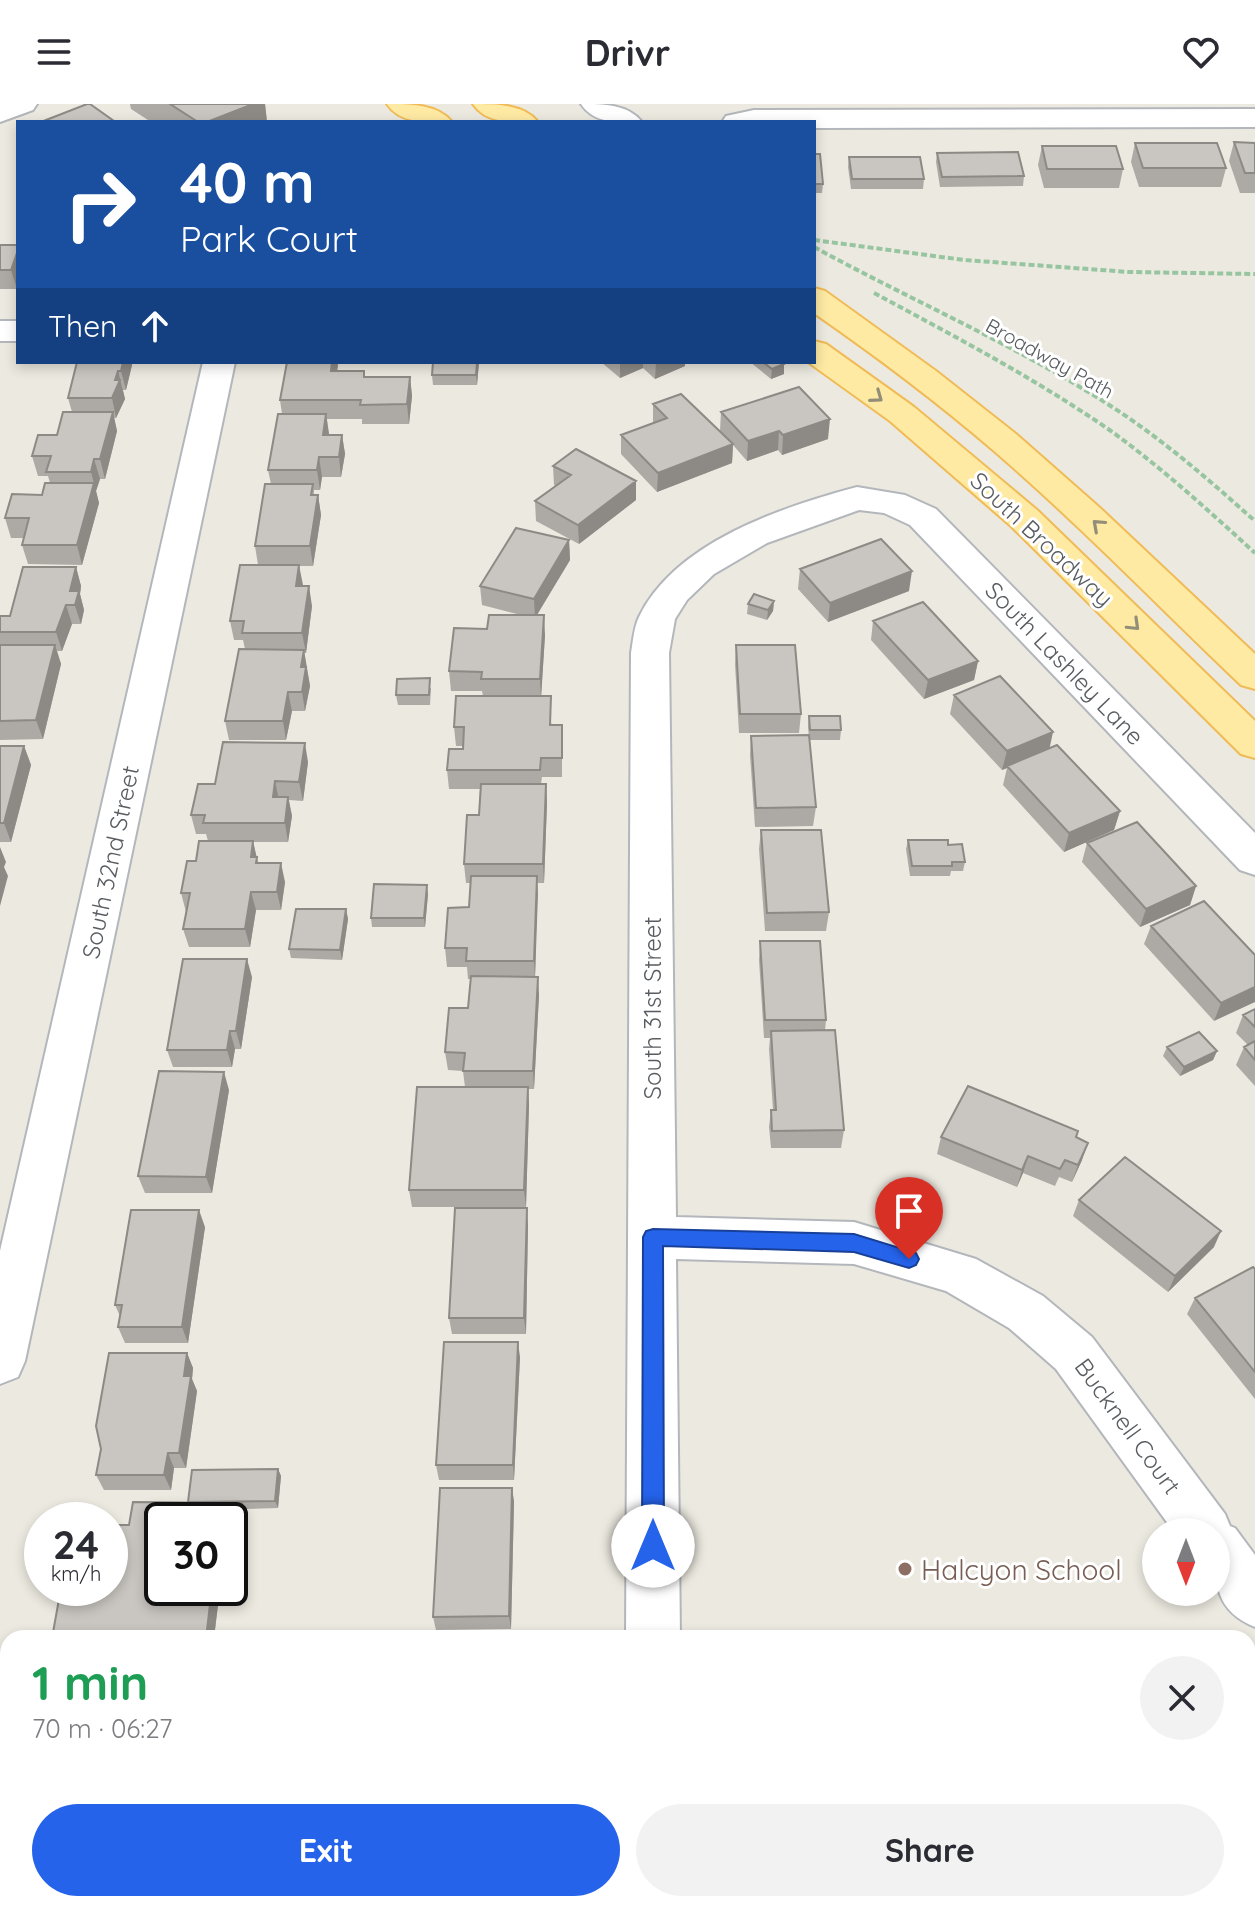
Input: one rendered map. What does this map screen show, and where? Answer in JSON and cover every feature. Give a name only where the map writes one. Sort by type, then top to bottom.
[{"type":"main road","points":[[401,104],[434,120]]},
{"type":"main road","points":[[487,104],[520,120]]},
{"type":"main road","name":"South Broadway","points":[[816,299],[942,391],[1030,464],[1137,561],[1255,676]]},
{"type":"main road","name":"South Broadway","points":[[816,352],[902,414],[1024,518],[1255,744]]},
{"type":"street","points":[[0,113],[23,104]]},
{"type":"street","points":[[595,104],[624,120]]},
{"type":"street","points":[[748,120],[908,111],[1255,118]]},
{"type":"street","name":"South 32nd Street","points":[[0,1361],[219,364]]},
{"type":"street","name":"South Lashley Lane","points":[[857,498],[892,503],[923,517],[1255,859]]},
{"type":"street","name":"South 31st Street","points":[[653,1630],[650,653],[656,619],[674,591],[701,565],[754,535],[857,498]]},
{"type":"street","name":"Bucknell Court","points":[[653,1237],[854,1243],[959,1274],[1026,1312],[1074,1353],[1196,1518]]},
{"type":"street","points":[[1230,1565],[1255,1600]]},
{"type":"path","points":[[816,240],[964,260],[1129,272],[1255,274]]},
{"type":"path","name":"Broadway Path","points":[[816,248],[1084,389],[1134,422],[1255,521]]},
{"type":"path","points":[[872,292],[1007,367],[1110,431],[1190,493],[1255,553]]},
{"type":"building","points":[[90,104],[113,120],[46,120]]},
{"type":"building","points":[[170,104],[253,104],[212,120],[195,120]]},
{"type":"building","points":[[1234,142],[1255,143],[1255,173],[1245,173]]},
{"type":"building","points":[[1135,143],[1217,143],[1226,168],[1143,168]]},
{"type":"building","points":[[1042,146],[1116,146],[1123,169],[1047,169]]},
{"type":"building","points":[[1018,152],[1024,176],[942,177],[937,153]]},
{"type":"building","points":[[816,154],[820,154],[823,184],[816,184]]},
{"type":"building","points":[[849,157],[920,157],[924,179],[852,179]]},
{"type":"building","points":[[0,245],[16,245],[11,270],[0,270]]},
{"type":"building","points":[[76,364],[123,364],[115,380],[120,380],[112,398],[68,398]]},
{"type":"building","points":[[287,364],[332,364],[331,371],[364,371],[364,377],[410,377],[407,404],[360,405],[361,400],[280,400]]},
{"type":"building","points":[[433,364],[477,364],[476,375],[432,375]]},
{"type":"building","points":[[766,364],[784,364],[772,369]]},
{"type":"building","points":[[799,387],[830,419],[783,435],[779,431],[748,441],[721,412]]},
{"type":"building","points":[[681,394],[733,444],[658,473],[621,435],[667,418],[653,404]]},
{"type":"building","points":[[63,412],[113,412],[100,459],[94,459],[91,472],[46,472],[51,456],[32,456],[38,435],[57,435]]},
{"type":"building","points":[[278,414],[326,414],[323,435],[342,435],[339,457],[319,457],[317,470],[268,470]]},
{"type":"building","points":[[576,449],[636,481],[578,525],[535,501],[571,475],[553,466]]},
{"type":"building","points":[[45,483],[94,483],[77,545],[22,545],[29,518],[5,518],[12,494],[42,495]]},
{"type":"building","points":[[265,484],[313,484],[311,495],[318,495],[310,546],[255,546]]},
{"type":"building","points":[[516,528],[569,540],[534,599],[480,586]]},
{"type":"building","points":[[881,539],[912,571],[830,603],[800,569]]},
{"type":"building","points":[[240,565],[299,565],[296,586],[309,586],[302,633],[242,633],[244,621],[230,621]]},
{"type":"building","points":[[23,567],[76,567],[70,591],[79,591],[75,605],[66,605],[56,632],[0,632],[0,616],[10,616]]},
{"type":"building","points":[[754,594],[774,601],[768,610],[748,604]]},
{"type":"building","points":[[923,602],[978,661],[928,680],[873,621]]},
{"type":"building","points":[[489,615],[544,615],[540,679],[481,679],[482,672],[449,671],[454,628],[487,629]]},
{"type":"building","points":[[0,645],[55,645],[36,720],[0,721]]},
{"type":"building","points":[[736,645],[795,645],[801,714],[740,714]]},
{"type":"building","points":[[239,649],[304,650],[301,667],[306,667],[302,692],[288,692],[283,721],[225,721]]},
{"type":"building","points":[[1000,676],[1053,732],[1007,751],[954,695]]},
{"type":"building","points":[[430,678],[429,695],[396,695],[397,679]]},
{"type":"building","points":[[456,696],[551,696],[550,725],[562,725],[562,758],[541,758],[540,770],[447,770],[449,749],[463,749],[464,727],[454,727]]},
{"type":"building","points":[[809,716],[840,716],[841,730],[810,730]]},
{"type":"building","points":[[809,735],[816,807],[756,808],[751,736]]},
{"type":"building","points":[[223,742],[305,743],[299,782],[275,781],[273,797],[288,797],[285,823],[203,823],[205,815],[191,815],[198,784],[215,784]]},
{"type":"building","points":[[1057,745],[1120,811],[1069,833],[1007,766]]},
{"type":"building","points":[[0,746],[24,746],[4,823],[0,823]]},
{"type":"building","points":[[481,784],[546,784],[543,864],[464,864],[467,815],[479,815]]},
{"type":"building","points":[[1137,822],[1196,886],[1146,909],[1087,843]]},
{"type":"building","points":[[761,830],[821,830],[829,912],[767,913]]},
{"type":"building","points":[[908,840],[948,840],[948,845],[962,844],[965,862],[952,862],[952,866],[912,866]]},
{"type":"building","points":[[199,841],[253,841],[251,857],[257,857],[256,863],[281,863],[277,892],[251,892],[245,929],[183,929],[190,893],[181,893],[187,861],[196,861]]},
{"type":"building","points":[[471,876],[537,876],[534,961],[466,961],[467,948],[445,948],[448,908],[469,907]]},
{"type":"building","points":[[374,884],[427,885],[424,918],[371,918]]},
{"type":"building","points":[[1204,901],[1255,955],[1255,987],[1221,1003],[1151,926]]},
{"type":"building","points":[[296,909],[346,909],[340,950],[289,949]]},
{"type":"building","points":[[760,941],[820,941],[826,1020],[765,1020]]},
{"type":"building","points":[[183,959],[247,959],[236,1031],[230,1031],[227,1050],[167,1050]]},
{"type":"building","points":[[471,976],[538,977],[533,1071],[463,1071],[465,1053],[445,1052],[449,1008],[468,1008]]},
{"type":"building","points":[[1255,1009],[1255,1027],[1243,1015]]},
{"type":"building","points":[[835,1030],[844,1130],[772,1131],[771,1110],[776,1110],[771,1031]]},
{"type":"building","points":[[1199,1032],[1217,1051],[1184,1067],[1167,1047]]},
{"type":"building","points":[[1255,1041],[1255,1060],[1244,1047]]},
{"type":"building","points":[[159,1071],[224,1072],[206,1177],[138,1176]]},
{"type":"building","points":[[968,1086],[1078,1131],[1076,1137],[1088,1143],[1078,1165],[1065,1160],[1060,1169],[1028,1156],[1022,1170],[941,1137]]},
{"type":"building","points":[[417,1087],[528,1087],[524,1190],[409,1190]]},
{"type":"building","points":[[1125,1157],[1221,1231],[1175,1276],[1079,1200]]},
{"type":"building","points":[[455,1208],[527,1208],[524,1318],[449,1318]]},
{"type":"building","points":[[131,1210],[199,1210],[182,1327],[118,1327],[122,1305],[115,1305]]},
{"type":"building","points":[[1253,1267],[1255,1269],[1255,1372],[1195,1298]]},
{"type":"building","points":[[444,1342],[518,1342],[513,1465],[436,1465]]},
{"type":"building","points":[[109,1353],[187,1353],[184,1376],[191,1376],[179,1453],[168,1453],[164,1475],[96,1475],[101,1449],[96,1426]]},
{"type":"building","points":[[278,1469],[275,1501],[188,1502],[192,1470]]},
{"type":"building","points":[[440,1488],[512,1488],[509,1616],[433,1617]]},
{"type":"building","points":[[133,1502],[144,1502],[144,1606],[210,1606],[207,1630],[53,1630],[58,1606],[128,1606],[128,1525]]},
{"type":"place","name":"Halcyon School","points":[[905,1569]]},
{"type":"route","points":[[653,1546],[653,1237],[854,1243],[909,1259]]}]
